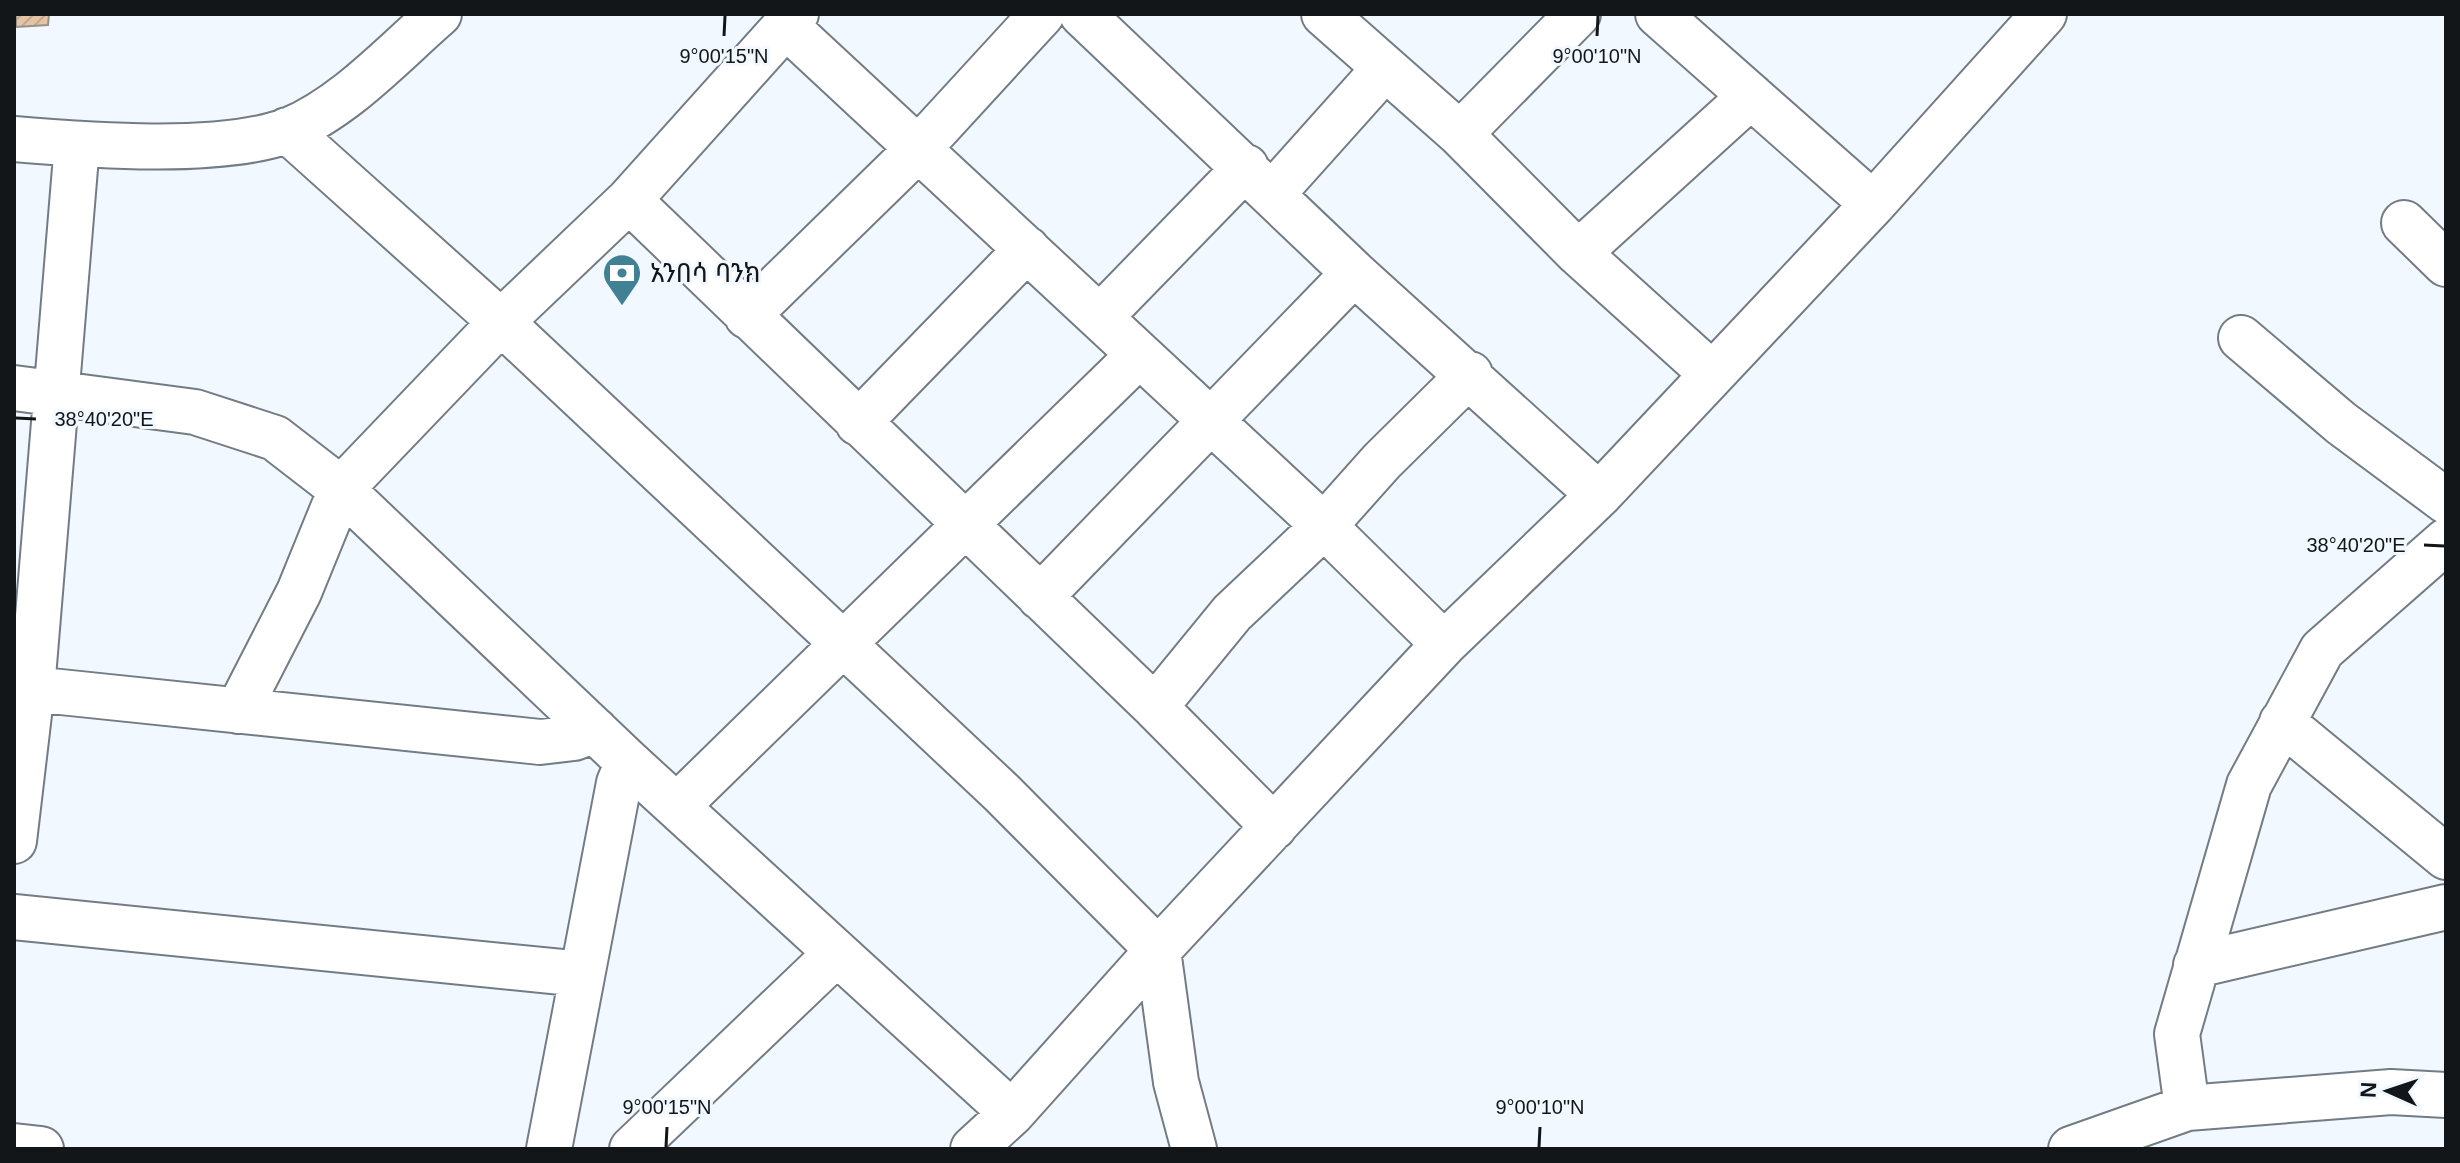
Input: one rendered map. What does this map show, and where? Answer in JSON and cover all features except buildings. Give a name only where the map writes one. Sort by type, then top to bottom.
[{"type":"street","points":[[14,139],[77,144],[184,146],[287,130],[325,110],[439,14]]},
{"type":"street","points":[[747,316],[919,148],[1042,14]]},
{"type":"street","points":[[1082,14],[1354,273],[1470,374],[1599,495]]},
{"type":"street","points":[[1324,14],[1460,134],[1578,253],[1712,374]]},
{"type":"street","points":[[1460,134],[1578,14]]},
{"type":"street","points":[[973,1149],[1012,1113],[1158,950],[1444,644],[1599,495],[1873,204],[2044,14]]},
{"type":"street","points":[[238,711],[299,592],[341,489],[501,322],[629,200],[791,19],[919,148],[1138,356],[1324,526],[1444,644]]},
{"type":"street","points":[[1683,22],[1751,96],[1873,204]]},
{"type":"street","points":[[1100,317],[1385,68]]},
{"type":"street","points":[[1578,253],[1751,96]]},
{"type":"street","points":[[287,130],[501,322],[842,646],[1002,793],[1158,950],[1176,1082],[1194,1149]]},
{"type":"street","points":[[14,841],[32,689],[34,389],[77,144]]},
{"type":"street","points":[[629,200],[1155,707],[1274,827]]},
{"type":"street","points":[[2404,223],[2446,264]]},
{"type":"street","points":[[858,423],[1027,249]]},
{"type":"street","points":[[1040,597],[1354,273]]},
{"type":"street","points":[[2241,338],[2341,423],[2446,501]]},
{"type":"street","points":[[677,806],[1138,356]]},
{"type":"street","points":[[1155,707],[1232,613],[1324,526],[1382,461],[1470,374]]},
{"type":"street","points":[[34,389],[195,412],[275,438],[341,489],[628,762],[1012,1113]]},
{"type":"street","points":[[2187,1108],[2177,1034],[2249,785],[2322,650],[2446,541]]},
{"type":"street","points":[[32,689],[540,742],[574,738],[595,730]]},
{"type":"street","points":[[2282,722],[2446,857]]},
{"type":"street","points":[[549,1149],[619,783],[628,762]]},
{"type":"street","points":[[2196,965],[2446,907]]},
{"type":"street","points":[[14,917],[582,974]]},
{"type":"street","points":[[632,1149],[837,953]]},
{"type":"street","points":[[2071,1149],[2187,1108],[2391,1092],[2446,1095]]},
{"type":"street","points":[[14,1146],[41,1149]]},
{"type":"place","name":"አንበሳ ባንክ","points":[[622,307]]}]
